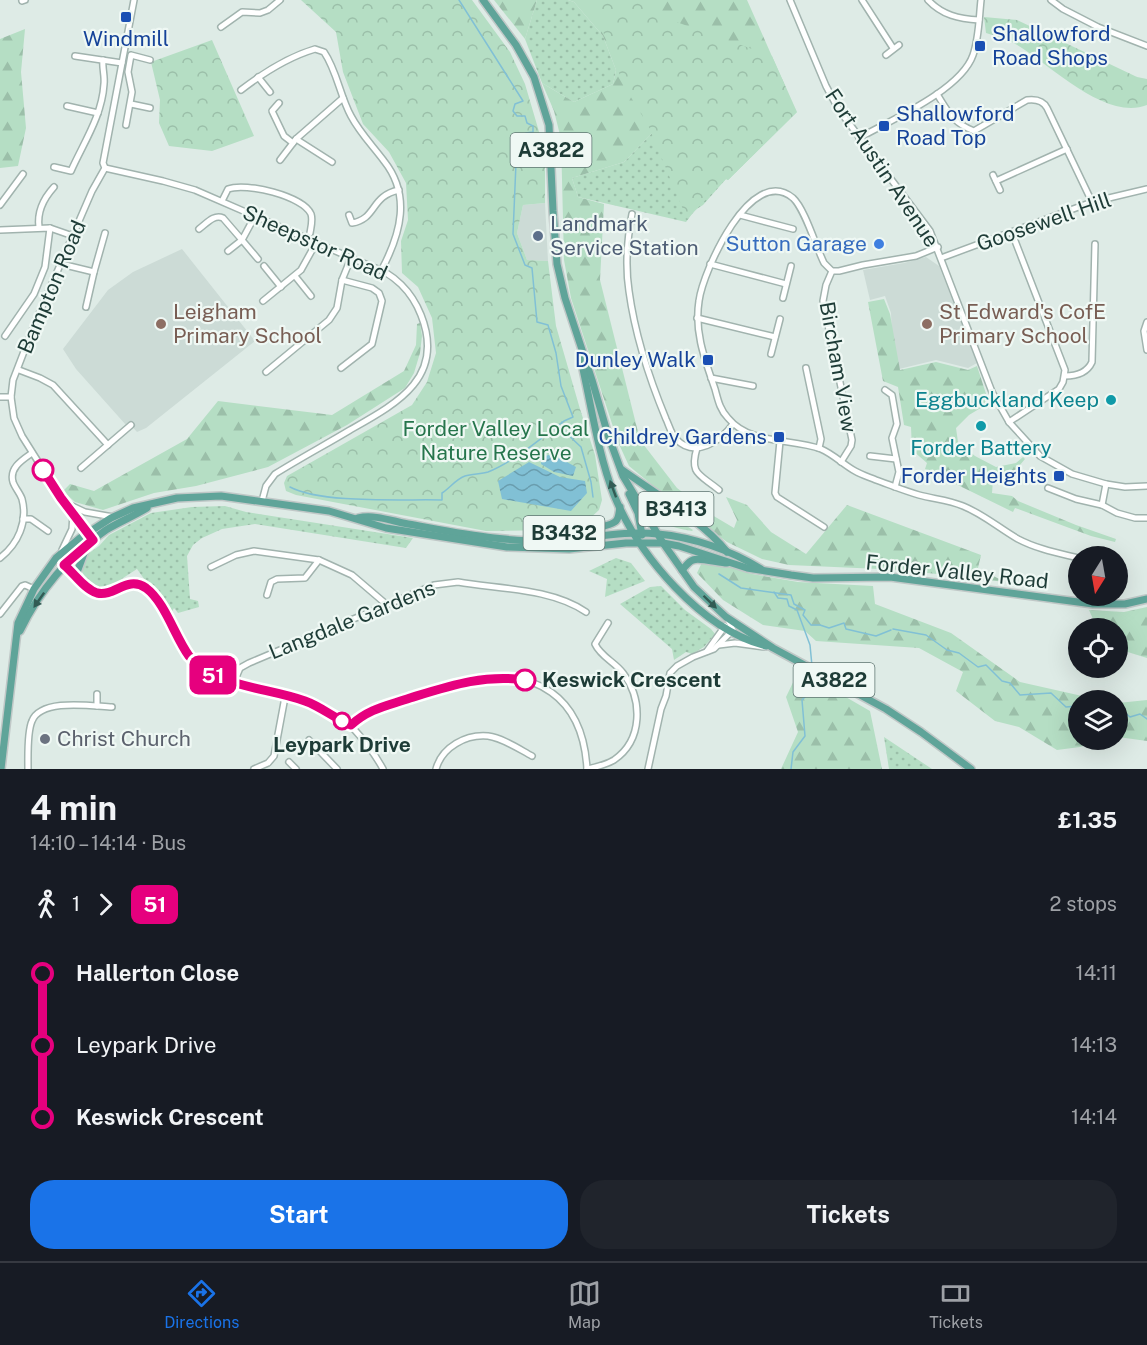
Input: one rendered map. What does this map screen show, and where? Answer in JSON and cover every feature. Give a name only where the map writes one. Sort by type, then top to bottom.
[{"type":"main road","name":"A3822","points":[[483,0],[528,64],[549,125],[557,264],[606,469],[620,507],[639,533],[640,543],[676,587],[698,609],[752,642],[773,648]]},
{"type":"main road","name":"A3822","points":[[570,316],[622,473],[663,543],[694,587],[726,617],[773,648],[885,709],[971,769]]},
{"type":"main road","points":[[622,473],[624,484],[638,513],[639,533]]},
{"type":"main road","name":"B3413","points":[[622,473],[704,528],[718,540],[727,552]]},
{"type":"main road","name":"B3432","points":[[1,769],[18,622],[34,589],[57,557],[87,532],[133,508],[177,498],[221,496],[519,541],[549,541],[639,533]]},
{"type":"main road","name":"B3432","points":[[17,636],[30,612],[64,565],[107,530],[152,504]]},
{"type":"main road","name":"B3432","points":[[519,541],[526,537],[614,524],[620,507]]},
{"type":"main road","points":[[358,518],[365,524],[386,528],[507,546],[569,549],[640,543]]},
{"type":"main road","points":[[76,575],[90,543],[87,532]]},
{"type":"main road","name":"B3413","points":[[639,533],[688,539],[727,552]]},
{"type":"main road","name":"B3413","points":[[640,543],[663,543]]},
{"type":"main road","name":"Forder Valley Road","points":[[663,543],[681,546],[730,563],[764,571],[813,578],[890,578],[1093,604],[1125,604],[1147,599]]},
{"type":"main road","name":"Forder Valley Road","points":[[727,552],[764,571]]},
{"type":"main road","points":[[682,570],[697,558],[717,563],[730,563]]},
{"type":"street","points":[[105,168],[103,163],[105,147],[134,0]]},
{"type":"street","points":[[221,27],[242,12],[260,13],[268,10],[280,0]]},
{"type":"street","name":"Fort Austin Avenue","points":[[790,0],[826,86],[839,110],[930,231],[938,246],[992,392],[1009,422],[1022,438],[1049,462],[1072,474],[1106,484],[1125,487],[1147,486]]},
{"type":"street","points":[[862,0],[896,47],[886,55]]},
{"type":"street","points":[[928,0],[940,11],[957,18],[979,20]]},
{"type":"street","points":[[859,138],[937,94],[966,69],[973,56],[981,0]]},
{"type":"street","points":[[1051,0],[1098,27],[1147,46]]},
{"type":"street","points":[[241,90],[258,77],[289,60],[315,49],[324,52],[360,133],[389,167],[399,190],[402,202],[400,221],[395,241],[382,269]]},
{"type":"street","points":[[126,124],[132,92],[128,72],[131,55],[150,60]]},
{"type":"street","points":[[75,56],[122,63]]},
{"type":"street","points":[[54,167],[71,171],[98,113],[105,80],[102,71],[103,60]]},
{"type":"street","points":[[258,77],[270,92]]},
{"type":"street","points":[[937,94],[948,113],[961,126],[974,131],[1027,100],[1038,100],[1045,105],[1092,202]]},
{"type":"street","points":[[115,98],[150,108]]},
{"type":"street","points":[[280,160],[294,141],[343,98]]},
{"type":"street","points":[[279,103],[272,111],[284,136],[332,162]]},
{"type":"street","points":[[68,106],[98,113]]},
{"type":"street","points":[[996,181],[1067,149]]},
{"type":"street","name":"Bampton Road","points":[[87,532],[64,502],[18,429],[11,398],[13,380],[19,370],[19,363],[98,178],[105,168]]},
{"type":"street","name":"Sheepstor Road","points":[[105,168],[173,183],[222,201],[351,258],[382,269],[408,291],[422,318],[427,352],[420,375],[407,393],[396,402],[274,474],[266,486],[262,501]]},
{"type":"street","points":[[0,205],[23,174]]},
{"type":"street","points":[[993,175],[1000,190]]},
{"type":"street","points":[[39,227],[39,213],[54,187]]},
{"type":"street","points":[[222,201],[228,189],[232,187],[268,190],[304,205],[311,213],[310,232]]},
{"type":"street","name":"Goosewell Hill","points":[[941,258],[1092,202],[1147,189]]},
{"type":"street","points":[[349,214],[352,223],[360,222],[372,212],[375,203],[382,196],[399,190]]},
{"type":"street","points":[[938,246],[902,259],[832,271],[824,263],[800,207],[791,196],[774,191],[759,195],[740,215],[721,242],[710,264],[701,292],[697,318],[700,345],[722,411],[733,424],[743,430],[780,441],[819,448],[855,471],[895,487],[964,506],[1018,538],[1037,547],[1068,555]]},
{"type":"street","points":[[632,214],[627,248],[629,291],[642,350],[655,392],[674,438],[682,445],[697,448],[714,444],[727,433],[733,424]]},
{"type":"street","points":[[740,215],[793,228]]},
{"type":"street","points":[[199,229],[216,216],[224,218],[258,259]]},
{"type":"street","points":[[228,251],[242,240],[255,216]]},
{"type":"street","points":[[0,230],[39,227],[74,236]]},
{"type":"street","points":[[5,336],[34,294],[45,267],[50,228]]},
{"type":"street","points":[[1009,422],[1059,389],[1065,376],[1065,370],[1012,233]]},
{"type":"street","points":[[86,307],[105,234]]},
{"type":"street","points":[[263,301],[295,276],[304,266],[316,243]]},
{"type":"street","points":[[1065,376],[1077,375],[1092,362],[1095,244]]},
{"type":"street","points":[[266,372],[329,320],[337,308],[342,280],[351,258]]},
{"type":"street","points":[[61,264],[94,272]]},
{"type":"street","points":[[710,264],[786,284]]},
{"type":"street","points":[[783,298],[791,266]]},
{"type":"street","points":[[264,267],[280,287]]},
{"type":"street","name":"Bircham View","points":[[832,271],[823,294],[823,301],[852,440],[851,447],[841,462]]},
{"type":"street","points":[[295,276],[311,296]]},
{"type":"street","points":[[341,369],[372,344],[382,302],[379,293],[372,288],[342,280]]},
{"type":"street","points":[[697,318],[775,338]]},
{"type":"street","points":[[771,354],[780,319]]},
{"type":"street","points":[[1147,322],[1144,332],[1147,350]]},
{"type":"street","points":[[806,369],[821,439],[819,448]]},
{"type":"street","points":[[19,370],[53,385],[108,445]]},
{"type":"street","points":[[711,378],[753,386]]},
{"type":"street","name":"Bircham View","points":[[885,390],[892,395],[897,424],[892,438],[899,472],[895,487]]},
{"type":"street","points":[[0,397],[11,398]]},
{"type":"street","points":[[81,468],[130,425]]},
{"type":"street","points":[[780,441],[775,493],[824,527]]},
{"type":"street","points":[[697,448],[693,465],[696,471],[719,490]]},
{"type":"street","points":[[0,558],[15,542],[23,519],[21,497],[12,476],[17,465],[32,453]]},
{"type":"street","points":[[870,456],[896,459]]},
{"type":"street","points":[[1102,505],[1106,484]]},
{"type":"street","points":[[1048,488],[1126,515],[1147,518]]},
{"type":"street","points":[[64,502],[85,512],[113,517]]},
{"type":"street","points":[[72,512],[72,529],[57,557],[91,590],[97,593],[110,592],[132,583],[145,588],[162,610],[182,647],[194,663],[211,674],[234,682],[307,701],[351,725],[383,769]]},
{"type":"street","points":[[23,519],[31,519],[48,531]]},
{"type":"street","points":[[211,567],[236,555],[254,551],[319,560],[352,574],[386,604]]},
{"type":"street","points":[[267,595],[271,582],[277,579],[305,578],[319,560]]},
{"type":"street","name":"Langdale Gardens","points":[[234,682],[240,668],[249,663],[434,585],[458,582],[552,596],[578,606],[586,612]]},
{"type":"street","points":[[0,614],[22,586],[34,589]]},
{"type":"street","points":[[648,769],[670,673],[677,666],[719,645],[732,631],[726,617]]},
{"type":"street","points":[[351,725],[371,710],[466,681],[491,678],[528,681],[551,692],[570,711],[583,734],[587,769],[603,765],[619,756],[631,742],[636,727],[637,709],[629,683],[622,671],[599,653],[594,644],[608,623]]},
{"type":"street","points":[[706,652],[720,636],[725,626]]},
{"type":"street","points":[[719,645],[735,643],[773,648]]},
{"type":"street","points":[[97,694],[97,706]]},
{"type":"street","points":[[254,769],[268,763],[274,756],[285,697]]},
{"type":"street","points":[[28,769],[30,725],[36,714],[51,707],[112,707]]},
{"type":"street","points":[[436,769],[444,752],[472,737],[489,736],[516,746],[532,756]]},
{"type":"street","points":[[309,740],[337,769]]},
{"type":"street","points":[[290,762],[296,769]]},
{"type":"shaded area","points":[[545,203],[548,261],[527,260],[517,233],[523,205]]},
{"type":"shaded area","name":"Leigham Primary School","points":[[182,249],[255,341],[146,428],[137,432],[129,423],[126,425],[76,369],[63,349],[108,290],[133,272]]},
{"type":"shaded area","name":"St Edward's CofE Primary School","points":[[926,257],[939,266],[977,363],[968,368],[936,360],[899,369],[892,336],[891,313],[885,296],[870,300],[863,270]]},
{"type":"green space","name":"Forder Valley Local Nature Reserve","points":[[301,0],[472,0],[510,52],[525,84],[545,152],[545,203],[523,205],[517,233],[527,260],[548,261],[556,326],[595,455],[602,500],[599,510],[584,524],[552,530],[486,531],[296,495],[286,491],[284,483],[287,476],[412,405],[427,382],[436,353],[432,318],[418,287],[402,273],[401,241],[408,220],[406,183],[389,152],[363,124],[343,72],[336,32]]},
{"type":"green space","points":[[494,0],[537,0],[525,39]]},
{"type":"green space","points":[[537,0],[574,2],[603,36],[616,70],[613,84],[574,102],[542,83],[525,39]]},
{"type":"green space","points":[[568,0],[747,0],[786,88],[659,126],[624,162],[572,178],[578,197],[604,204],[600,280],[640,440],[677,488],[712,515],[734,528],[737,520],[726,497],[747,505],[771,532],[806,554],[847,505],[981,555],[978,568],[1005,582],[902,570],[789,565],[762,559],[727,542],[629,466],[618,442],[571,298],[564,260],[561,139],[554,111],[542,83],[574,102],[613,84],[616,70],[603,36],[574,2]]},
{"type":"green space","points":[[576,0],[643,0],[648,10],[654,14],[772,56],[797,112],[687,219],[648,125],[624,86],[597,16]]},
{"type":"green space","points":[[984,17],[1017,20],[1137,77],[1147,79],[1147,105],[1130,108],[1095,98],[1012,42],[986,33]]},
{"type":"green space","points":[[25,29],[21,72],[26,128],[18,166],[0,168],[0,39]]},
{"type":"green space","points":[[212,40],[254,136],[212,151],[169,146],[159,123],[160,100],[151,62]]},
{"type":"green space","points":[[797,112],[728,180],[726,179],[686,222],[578,197],[572,178],[624,162],[659,126]]},
{"type":"green space","points":[[884,299],[890,314],[900,370],[936,362],[968,370],[977,366],[989,403],[969,415],[956,428],[958,442],[975,456],[996,467],[1016,463],[1023,457],[1025,459],[1009,478],[993,480],[992,493],[1012,496],[1018,501],[1076,525],[1116,539],[1115,542],[1091,536],[1015,508],[1013,512],[925,469],[927,463],[912,450],[911,427],[904,425],[898,387],[883,381],[868,302]]},
{"type":"green space","points":[[420,323],[422,336],[420,353],[414,373],[405,388],[347,425],[268,467],[196,486],[154,493],[103,510],[75,502],[63,491],[70,484],[94,491],[187,439],[218,401],[332,415],[404,371],[416,345],[417,324]]},
{"type":"green space","points":[[653,504],[693,530],[678,528],[664,522],[651,506]]},
{"type":"green space","points":[[225,506],[246,512],[413,538],[406,548],[255,524],[222,529],[202,538],[193,545],[187,556],[190,599],[198,601],[199,607],[178,613],[174,608],[170,615],[137,569],[120,580],[115,587],[103,589],[91,585],[86,580],[80,567],[85,556],[109,535],[151,513],[192,507]]},
{"type":"green space","points":[[616,558],[631,563],[645,581],[605,597],[607,579],[589,571]]},
{"type":"green space","points":[[704,558],[752,574],[798,582],[873,586],[875,604],[951,633],[1020,682],[1068,693],[1068,749],[1057,750],[1019,727],[995,721],[956,691],[963,672],[919,648],[816,641],[805,631],[763,625],[723,600],[697,573]]},
{"type":"green space","points":[[661,586],[685,610],[715,634],[704,647],[692,654],[686,652],[674,660],[672,649],[620,604],[650,587]]},
{"type":"green space","points":[[1147,607],[1147,658],[1128,652],[1128,618],[1093,618],[1089,610],[1124,612]]},
{"type":"green space","points":[[799,670],[870,711],[882,769],[781,769],[798,732],[786,697]]},
{"type":"green space","points":[[1147,700],[1147,741],[1128,738],[1128,702]]},
{"type":"green space","points":[[884,737],[932,769],[889,769]]},
{"type":"water","points":[[552,454],[576,467],[573,476],[554,472],[541,464],[542,457]]},
{"type":"water","points":[[529,462],[560,477],[585,481],[587,493],[571,511],[502,499],[498,481]]},
{"type":"waterway","points":[[290,487],[322,496],[342,498],[442,500],[442,493],[459,479],[488,472],[508,462],[564,421],[573,417],[561,386],[556,353],[548,325],[537,322],[532,268],[525,265],[513,234],[516,163],[528,144],[526,133],[533,132],[533,126],[527,123],[525,116],[517,116],[513,111],[515,104],[523,101],[459,0]]},
{"type":"waterway","points":[[562,422],[564,431],[581,447],[593,497]]},
{"type":"waterway","points":[[719,574],[741,588],[791,595],[794,604],[805,610],[803,615],[811,625],[829,628],[844,623],[846,629],[876,636],[891,630]]},
{"type":"waterway","points":[[774,592],[778,598],[787,599],[789,606],[797,610],[810,645],[812,666]]},
{"type":"waterway","points":[[893,629],[926,635],[947,650],[959,653],[978,667],[986,665],[1002,681],[1010,683],[1020,695],[1051,693],[1068,707]]},
{"type":"waterway","points":[[791,769],[793,752],[805,736],[802,700],[814,685],[814,674]]},
{"type":"waterway","points":[[1128,715],[1130,717],[1140,714],[1147,719]]},
{"type":"bus line","name":"51","points":[[43,470],[93,540],[64,565],[97,593],[110,592],[132,583],[145,588],[162,610],[182,647],[194,663],[211,674],[285,697],[307,701],[351,725],[371,710],[466,681],[491,678],[525,680]]},
{"type":"place","name":"Windmill","points":[[126,17]]},
{"type":"place","name":"Shallowford Road Shops","points":[[980,46]]},
{"type":"place","name":"Shallowford Road Top","points":[[884,126]]},
{"type":"place","name":"Landmark Service Station","points":[[538,236]]},
{"type":"place","name":"Sutton Garage","points":[[879,244]]},
{"type":"place","name":"Leigham Primary School","points":[[161,324]]},
{"type":"place","name":"St Edward's CofE Primary School","points":[[927,324]]},
{"type":"place","name":"Dunley Walk","points":[[708,360]]},
{"type":"place","name":"Eggbuckland Keep","points":[[1111,400]]},
{"type":"place","name":"Forder Battery","points":[[981,426]]},
{"type":"place","name":"Childrey Gardens","points":[[779,437]]},
{"type":"place","name":"Forder Heights","points":[[1059,476]]},
{"type":"place","name":"Keswick Crescent","points":[[525,680]]},
{"type":"place","name":"Leypark Drive","points":[[342,721]]},
{"type":"place","name":"Christ Church","points":[[45,739]]}]
